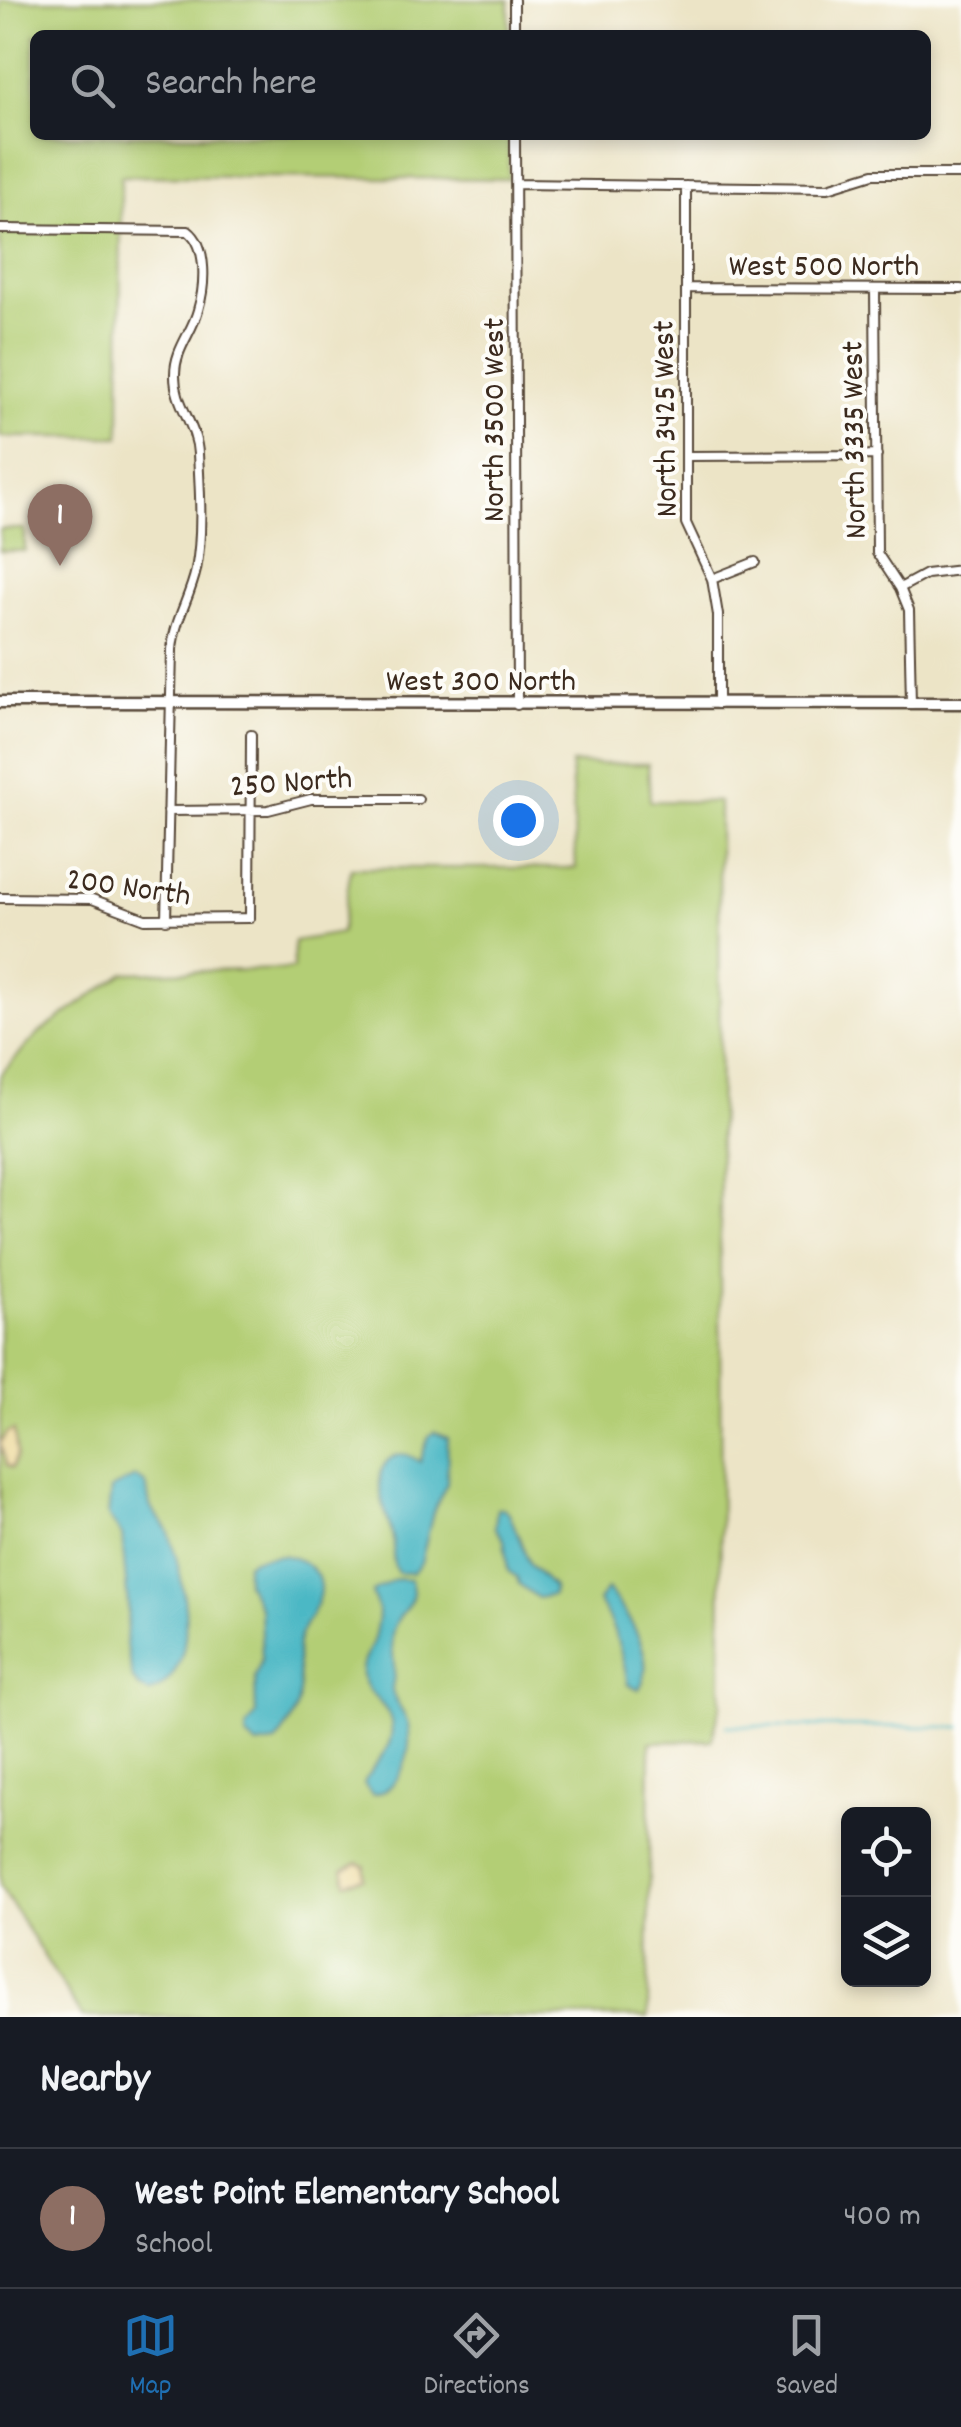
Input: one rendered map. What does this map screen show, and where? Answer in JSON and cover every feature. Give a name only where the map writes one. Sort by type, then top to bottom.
[{"type":"main road","name":"West 300 North","points":[[0,702],[961,703]]},
{"type":"street","points":[[514,0],[514,30]]},
{"type":"street","name":"North 3500 West","points":[[514,140],[518,705]]},
{"type":"street","points":[[516,184],[828,188],[873,174],[961,174]]},
{"type":"street","name":"North 3425 West","points":[[686,186],[686,523],[712,579],[718,615],[718,704]]},
{"type":"street","points":[[0,228],[188,232],[197,238],[202,249],[200,299],[174,372],[179,400],[193,428],[198,452],[198,558],[173,637],[166,920]]},
{"type":"street","name":"West 500 North","points":[[686,288],[961,289]]},
{"type":"street","name":"North 3335 West","points":[[876,289],[877,553],[909,610],[911,704]]},
{"type":"street","points":[[686,456],[876,455]]},
{"type":"street","points":[[712,579],[755,562]]},
{"type":"street","points":[[900,588],[926,574],[961,570]]},
{"type":"street","points":[[251,735],[252,810]]},
{"type":"street","name":"250 North","points":[[168,811],[268,810],[311,799],[418,799]]},
{"type":"street","name":"200 North","points":[[0,898],[92,898],[145,919],[250,918],[252,810]]},
{"type":"green space","points":[[0,0],[509,0],[509,30],[30,30],[30,140],[509,140],[509,179],[121,176],[120,437],[0,437]]},
{"type":"green space","points":[[0,529],[25,529],[25,551],[0,551]]},
{"type":"green space","points":[[571,764],[648,764],[650,801],[719,802],[721,1703],[712,1740],[650,1742],[648,2017],[82,2017],[0,1886],[0,1075],[39,1033],[124,973],[293,969],[294,941],[341,933],[351,868],[576,868]]},
{"type":"sand","points":[[14,1430],[17,1455],[12,1468],[7,1466],[0,1443],[7,1432]]},
{"type":"sand","points":[[358,1863],[365,1866],[364,1878],[346,1883],[343,1870]]},
{"type":"water","points":[[434,1432],[448,1438],[447,1483],[433,1512],[421,1563],[412,1573],[398,1573],[381,1495],[381,1474],[384,1465],[399,1454],[420,1462]]},
{"type":"water","points":[[135,1477],[146,1484],[151,1508],[169,1533],[180,1573],[186,1620],[179,1664],[167,1681],[150,1693],[133,1679],[126,1645],[128,1606],[122,1535],[108,1516],[111,1489]]},
{"type":"water","points":[[497,1508],[509,1513],[530,1565],[553,1587],[553,1595],[538,1598],[508,1571],[504,1540],[495,1527]]},
{"type":"water","points":[[282,1555],[299,1560],[314,1571],[320,1589],[317,1604],[299,1639],[299,1694],[294,1714],[275,1743],[257,1746],[246,1736],[256,1715],[255,1677],[262,1658],[260,1608],[246,1583],[246,1564]]},
{"type":"water","points":[[396,1579],[410,1580],[413,1588],[413,1595],[394,1627],[392,1640],[392,1690],[407,1721],[409,1747],[403,1768],[391,1786],[372,1795],[364,1784],[389,1743],[392,1726],[386,1709],[365,1684],[362,1670],[377,1622],[372,1592]]},
{"type":"water","points":[[607,1589],[631,1623],[643,1650],[644,1677],[639,1690],[628,1684],[621,1651],[598,1601]]},
{"type":"waterway","points":[[726,1726],[961,1727]]},
{"type":"place","name":"West Point Elementary School","points":[[60,566]]}]
